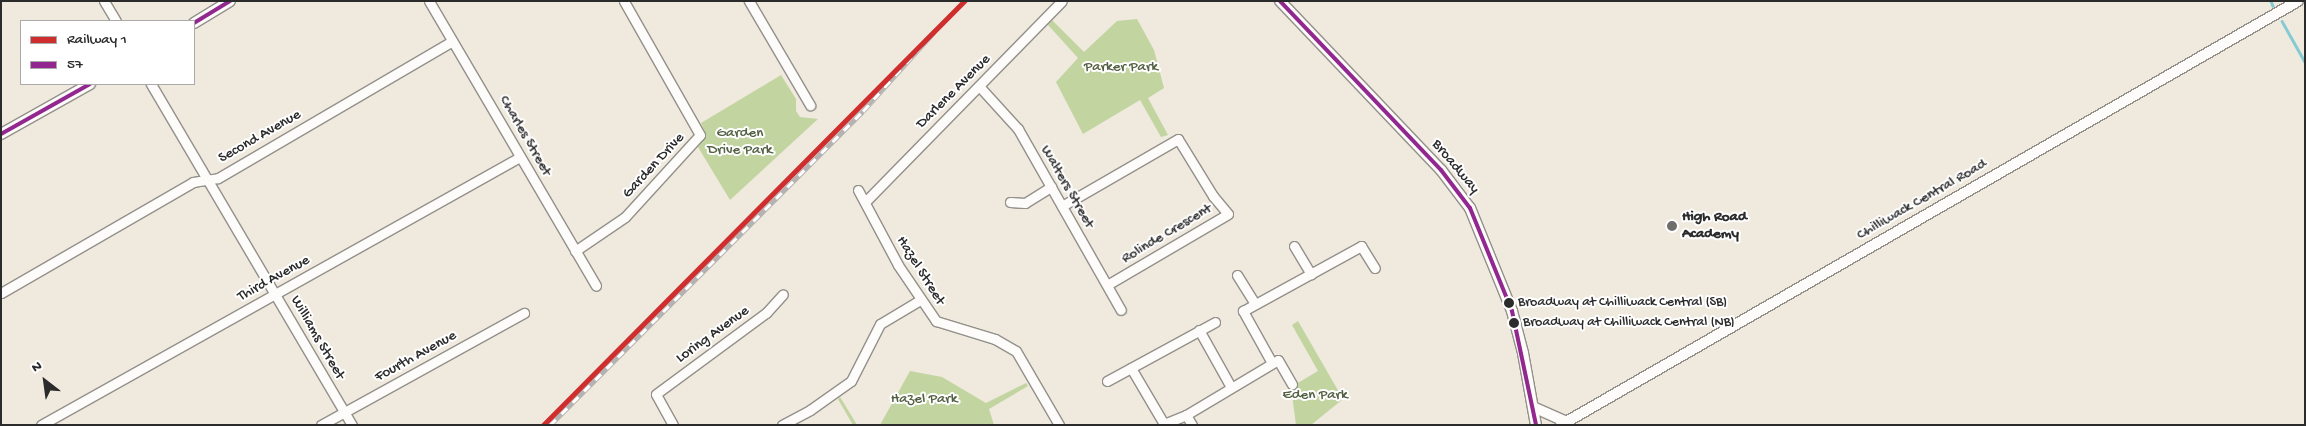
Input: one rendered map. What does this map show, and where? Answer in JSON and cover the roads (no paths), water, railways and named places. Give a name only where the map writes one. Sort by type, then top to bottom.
[{"type":"street","points":[[104,1],[115,20]]},
{"type":"street","points":[[195,22],[230,1]]},
{"type":"street","name":"Charles Street","points":[[429,1],[596,286]]},
{"type":"street","name":"Garden Drive","points":[[576,251],[625,218],[700,135],[624,1]]},
{"type":"street","points":[[749,1],[810,105]]},
{"type":"street","name":"Darlene Avenue","points":[[865,202],[1062,1]]},
{"type":"street","name":"Broadway","points":[[1280,1],[1441,170],[1470,208],[1505,292],[1523,353],[1536,425]]},
{"type":"street","name":"Chilliwack Central Road","points":[[1563,423],[2298,1]]},
{"type":"street","name":"Second Avenue","points":[[1,293],[193,182],[218,178],[452,41]]},
{"type":"street","points":[[1,134],[88,85]]},
{"type":"street","name":"Williams Street","points":[[153,85],[352,425]]},
{"type":"street","name":"Walters Street","points":[[979,86],[1018,129],[1121,310]]},
{"type":"street","name":"Rolinde Crescent","points":[[1062,206],[1178,139],[1213,196],[1228,214],[1107,285]]},
{"type":"street","name":"Third Avenue","points":[[41,425],[520,157]]},
{"type":"street","points":[[1010,202],[1025,203],[1051,187]]},
{"type":"street","name":"Hazel Street","points":[[858,190],[920,300],[936,321],[995,339],[1016,351],[1059,425]]},
{"type":"street","points":[[1294,246],[1311,274]]},
{"type":"street","points":[[1272,363],[1243,311],[1361,246],[1374,268]]},
{"type":"street","points":[[1237,275],[1255,304]]},
{"type":"street","name":"Loring Avenue","points":[[673,425],[656,394],[766,314],[783,294]]},
{"type":"street","points":[[787,423],[850,381],[880,324],[920,300]]},
{"type":"street","name":"Fourth Avenue","points":[[321,425],[524,313]]},
{"type":"street","points":[[1107,381],[1215,322]]},
{"type":"street","points":[[1199,330],[1231,386]]},
{"type":"street","points":[[1131,368],[1164,424],[1186,415],[1231,386],[1278,360],[1292,384]]},
{"type":"street","points":[[1533,407],[1563,423]]},
{"type":"street","points":[[1186,415],[1192,425]]},
{"type":"waterway","points":[[2271,1],[2273,6]]},
{"type":"waterway","points":[[2282,21],[2305,62]]},
{"type":"railway","points":[[550,425],[863,111],[934,32]]},
{"type":"rail line","name":"1","points":[[543,425],[964,1]]},
{"type":"place","name":"High Road Academy","points":[[1672,226]]},
{"type":"place","name":"Broadway at Chilliwack Central (SB)","points":[[1509,303]]},
{"type":"place","name":"Broadway at Chilliwack Central (NB)","points":[[1514,323]]},
{"type":"park label","name":"Parker Park","points":[[1121,68]]},
{"type":"park label","name":"Garden Drive Park","points":[[740,142]]},
{"type":"park label","name":"Eden Park","points":[[1315,396]]},
{"type":"park label","name":"Hazel Park","points":[[924,400]]}]
